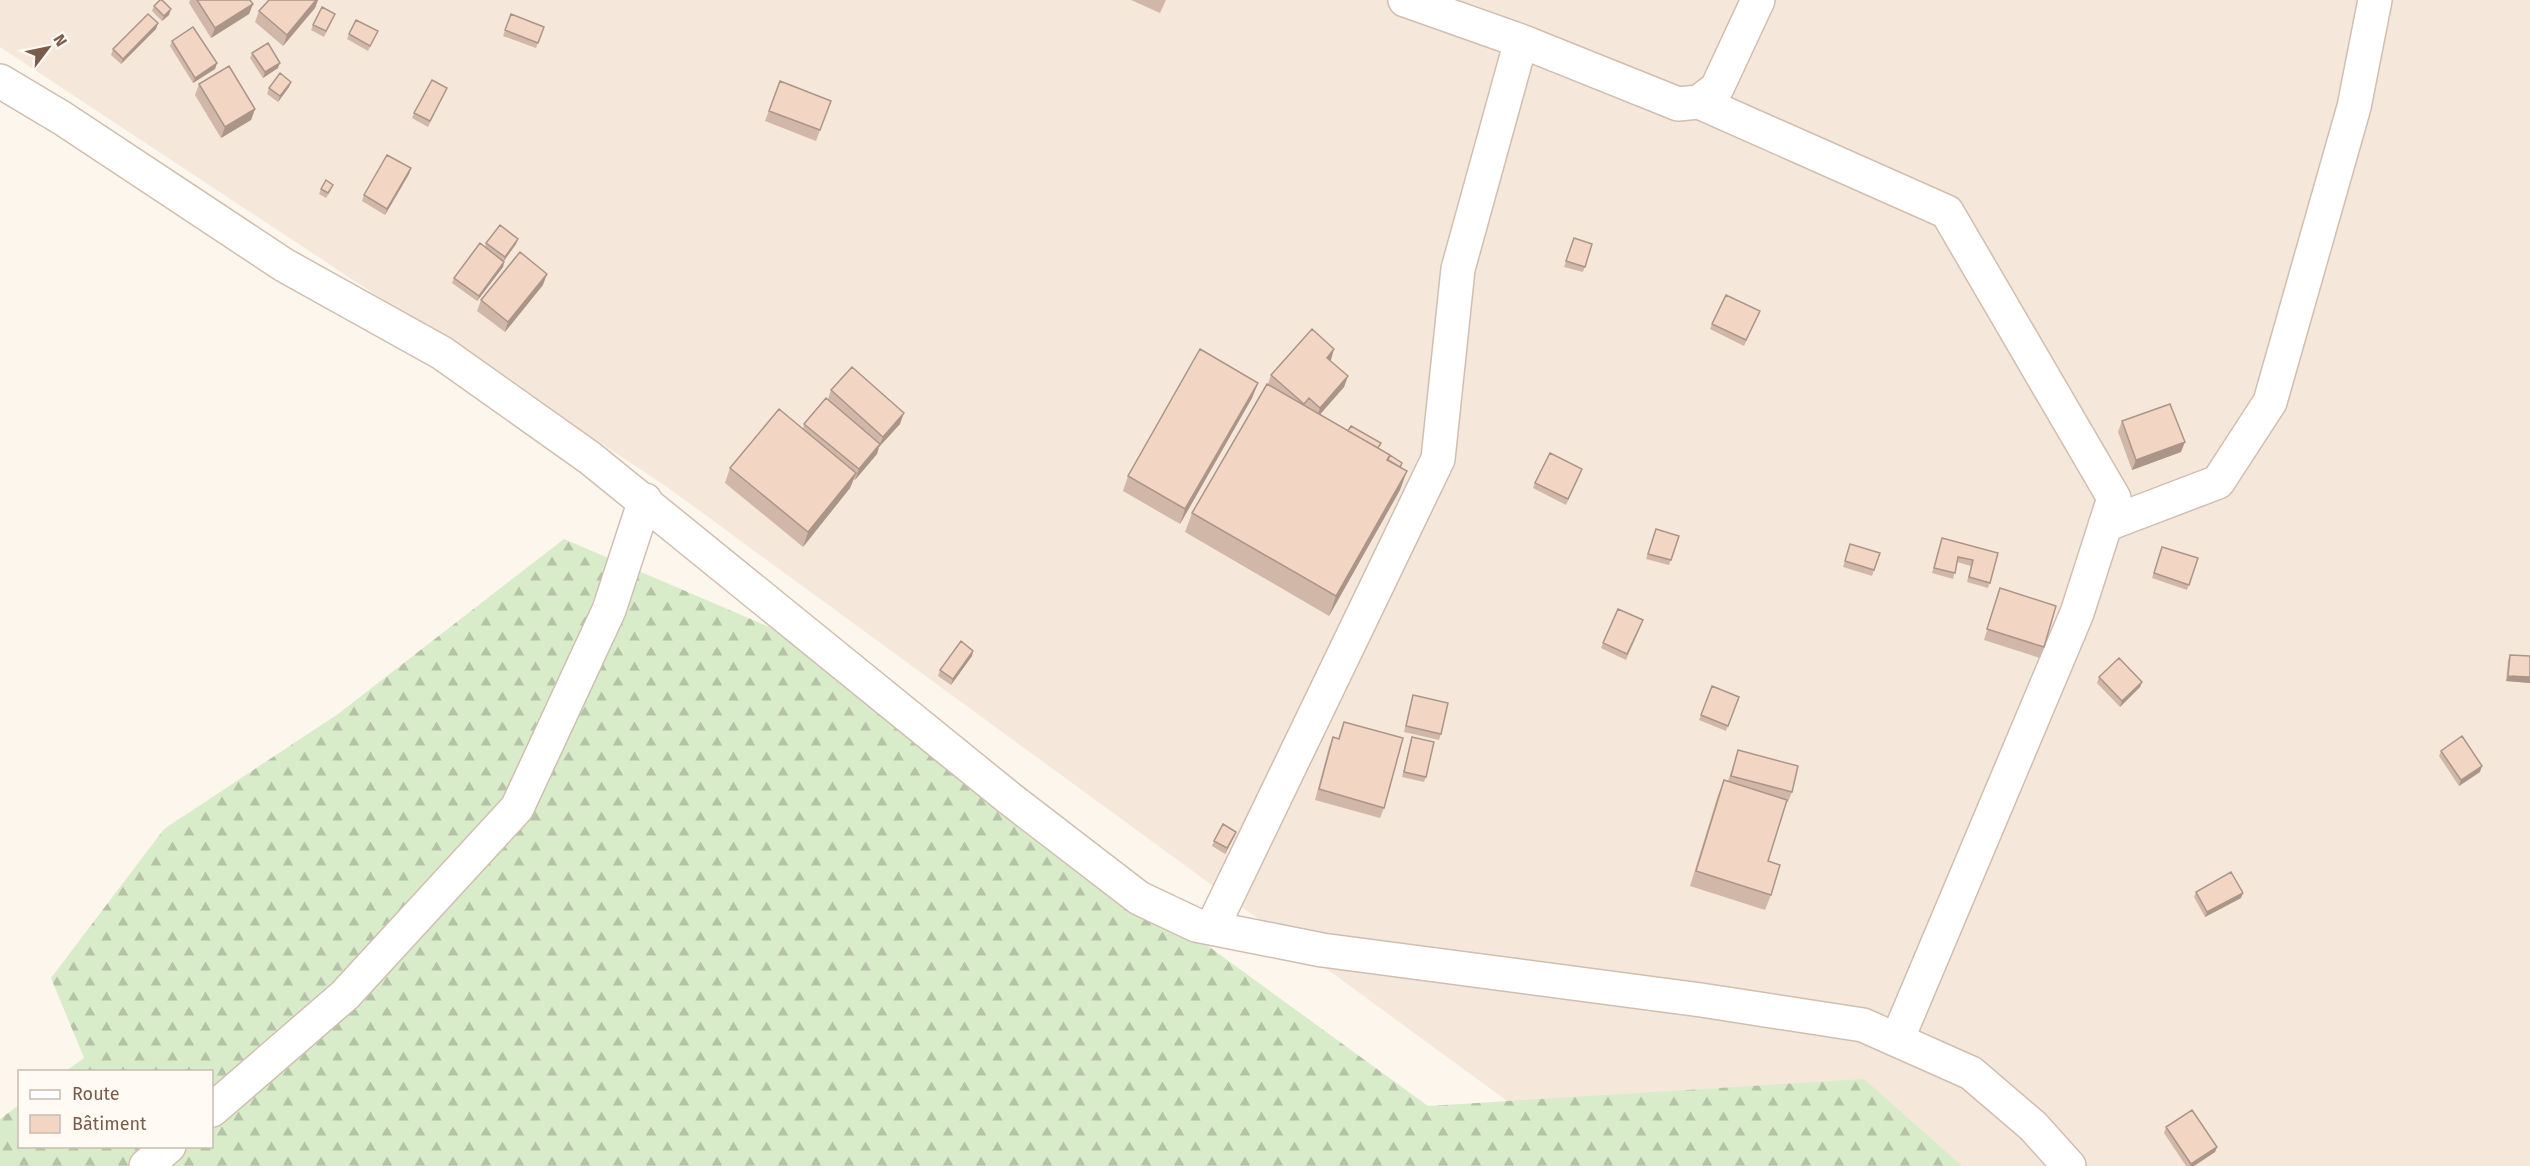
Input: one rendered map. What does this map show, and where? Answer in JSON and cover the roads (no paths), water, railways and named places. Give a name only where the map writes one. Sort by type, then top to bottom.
[{"type":"street","points":[[1405,0],[1521,41],[1678,104],[1699,102],[1947,212],[2114,498],[2077,613],[1898,1040]]},
{"type":"street","points":[[1699,102],[1717,88],[1758,0]]},
{"type":"street","points":[[2105,525],[2218,482],[2270,402],[2354,107],[2375,0]]},
{"type":"street","points":[[1212,928],[1438,459],[1458,269],[1521,41]]},
{"type":"street","points":[[0,81],[62,118],[285,265],[442,353],[590,458],[645,500],[1009,798],[1139,898],[1196,925],[1322,951],[1701,1000],[1863,1025],[1971,1073],[2033,1126],[2069,1166]]},
{"type":"street","points":[[213,1109],[345,995],[517,808],[609,610],[645,500]]},
{"type":"street","points":[[146,1166],[167,1148]]}]
